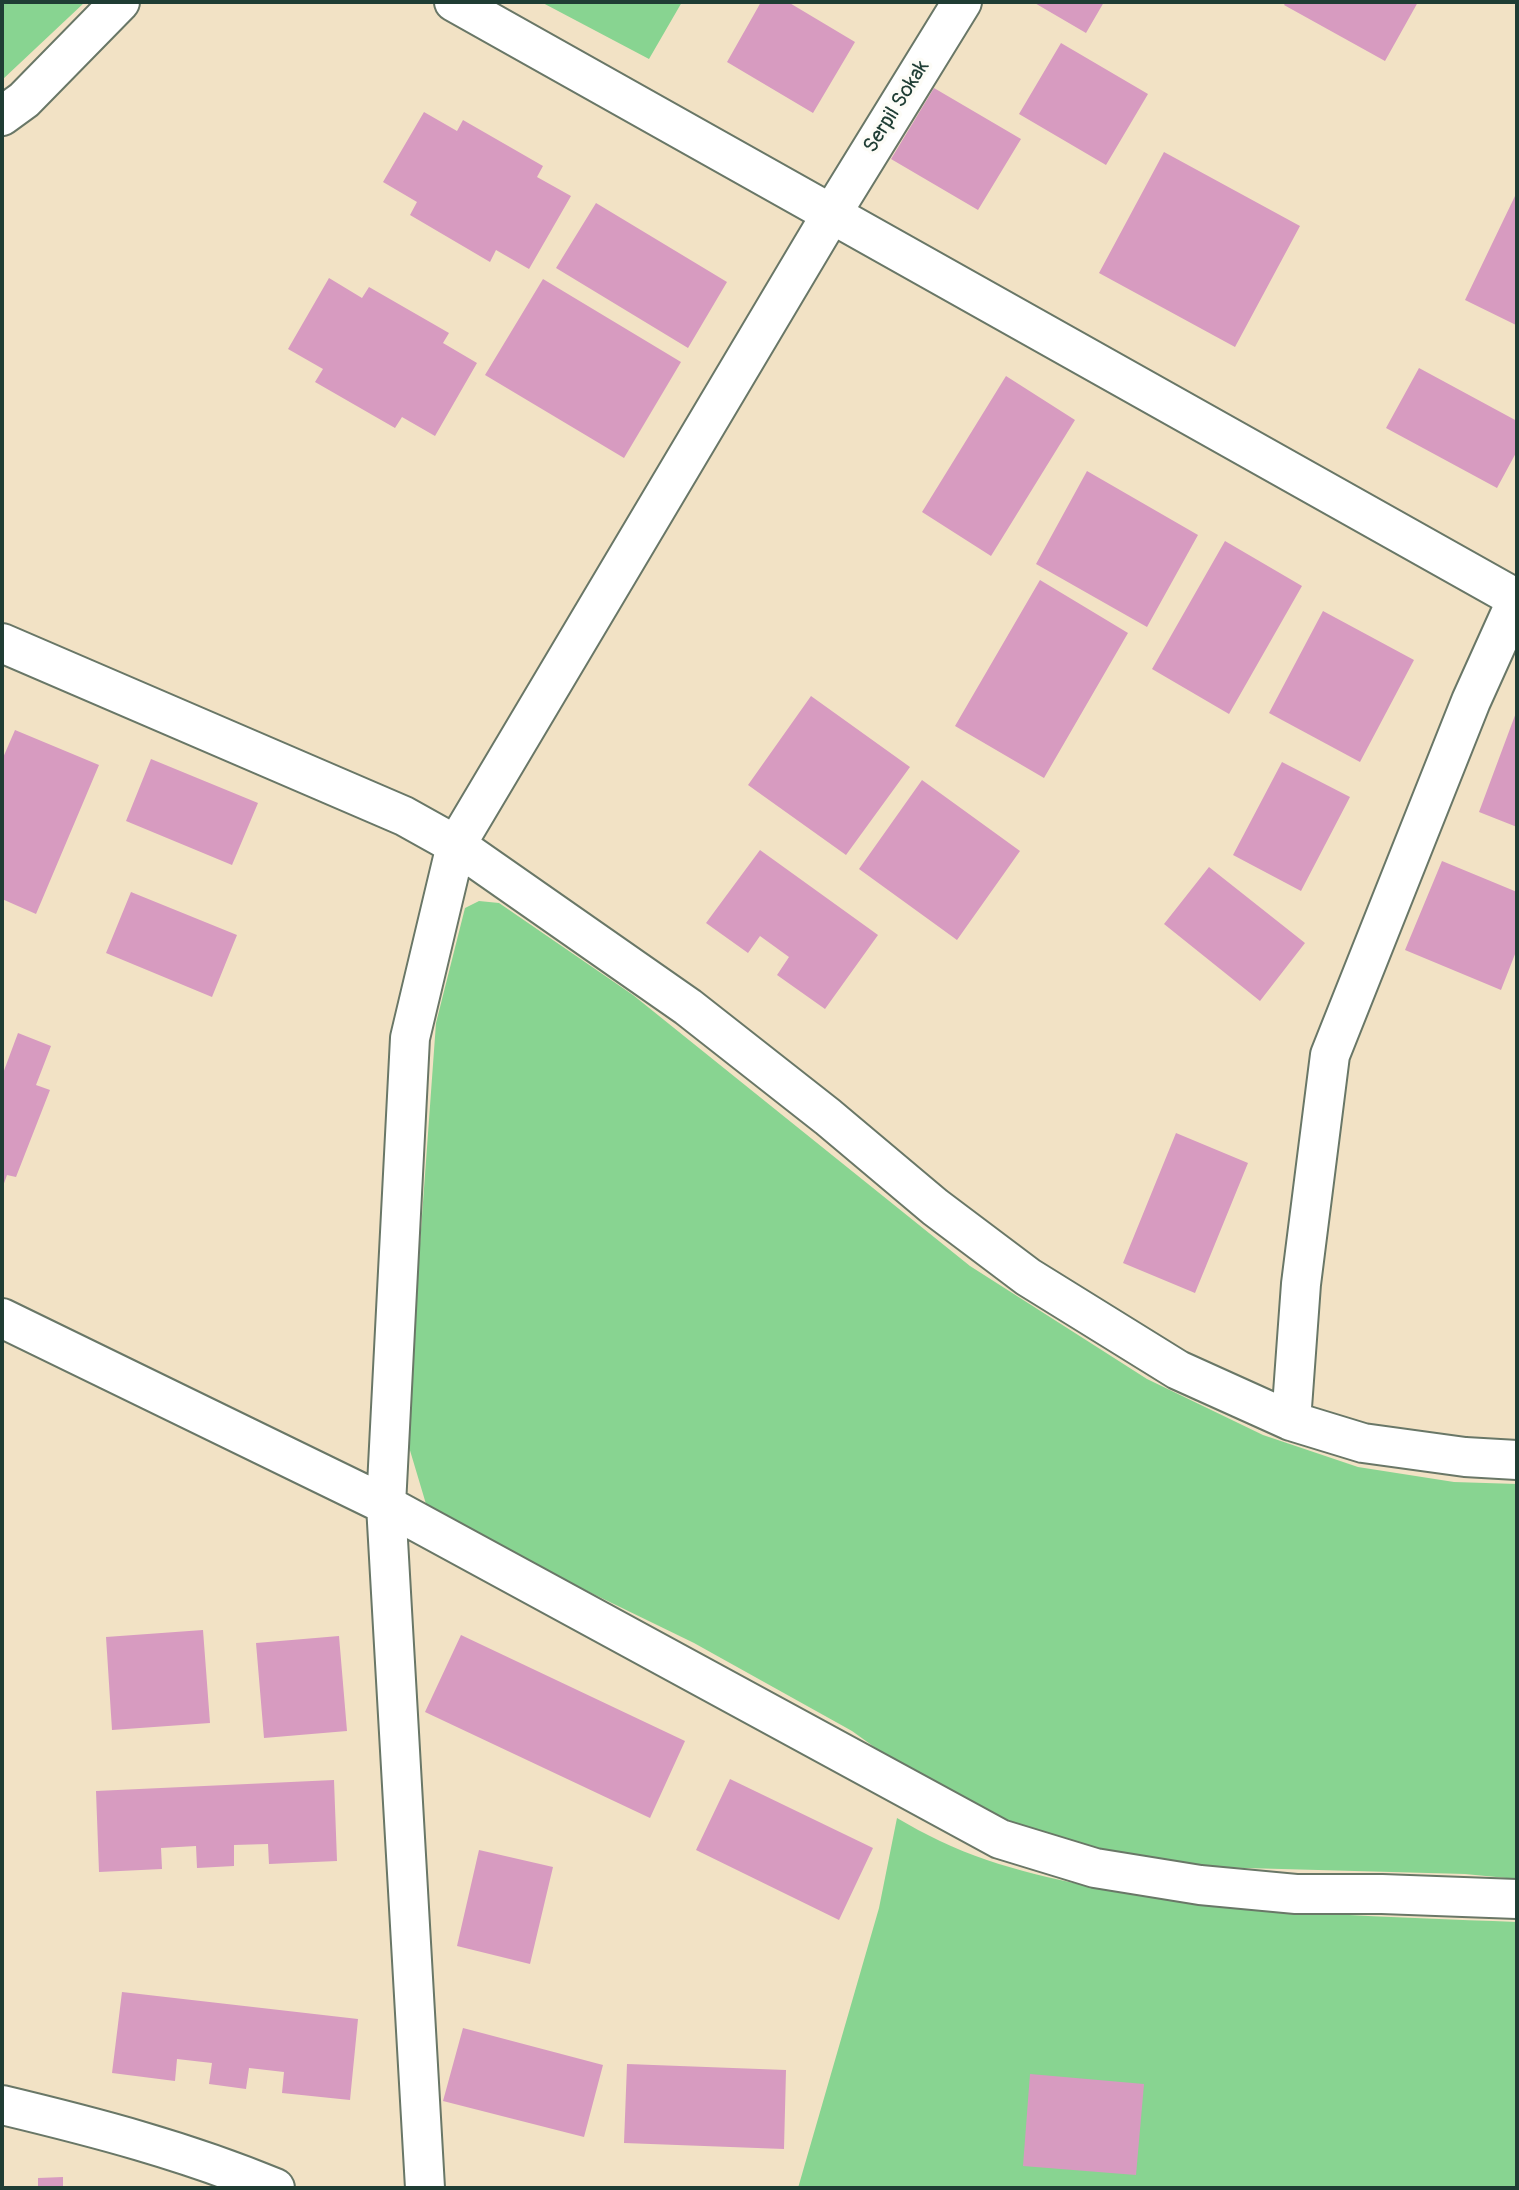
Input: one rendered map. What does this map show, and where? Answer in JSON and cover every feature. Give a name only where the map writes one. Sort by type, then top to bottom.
[{"type":"street","points":[[2,116],[24,100],[120,2]]},
{"type":"street","points":[[454,2],[1517,599],[1471,701],[1330,1055],[1301,1284],[1291,1421]]},
{"type":"street","name":"Serpil Sokak","points":[[425,2188],[386,1505],[410,1038],[456,845],[832,213],[962,2]]},
{"type":"street","points":[[2,643],[404,816],[456,845],[688,1007],[828,1117],[935,1207],[1028,1277],[1178,1370],[1291,1421],[1363,1443],[1465,1457],[1517,1460]]},
{"type":"street","points":[[2,1318],[386,1505],[1000,1839],[1095,1868],[1200,1885],[1296,1894],[1517,1899]]},
{"type":"street","points":[[2,2105],[104,2130],[233,2171],[275,2188]]},
{"type":"green space","points":[[2,2],[85,2],[2,80]]},
{"type":"green space","points":[[541,2],[682,2],[649,59]]},
{"type":"green space","points":[[479,901],[499,903],[633,995],[970,1266],[1147,1379],[1263,1435],[1358,1467],[1454,1482],[1517,1484],[1517,1879],[1465,1874],[1208,1867],[1080,1847],[1010,1826],[916,1777],[852,1731],[694,1643],[548,1572],[458,1525],[426,1504],[406,1437],[436,1023],[465,908]]},
{"type":"green space","points":[[897,1818],[940,1841],[1011,1868],[1135,1894],[1277,1910],[1517,1922],[1517,2188],[798,2188],[879,1908]]},
{"type":"building","points":[[761,2],[788,2],[855,42],[813,113],[727,62]]},
{"type":"building","points":[[1033,2],[1104,2],[1086,33]]},
{"type":"building","points":[[1286,2],[1418,2],[1385,61],[1284,5]]},
{"type":"building","points":[[1061,43],[1148,94],[1106,165],[1019,114]]},
{"type":"building","points":[[934,88],[1021,139],[978,210],[891,159]]},
{"type":"building","points":[[424,112],[457,131],[463,120],[543,166],[537,177],[571,196],[529,269],[496,250],[490,262],[410,215],[417,202],[383,182]]},
{"type":"building","points":[[1164,152],[1300,226],[1235,347],[1099,273]]},
{"type":"building","points":[[1515,196],[1517,197],[1516,325],[1465,300]]},
{"type":"building","points":[[596,203],[727,282],[688,348],[556,268]]},
{"type":"building","points":[[329,278],[362,298],[369,287],[449,333],[443,343],[477,363],[435,436],[402,417],[395,428],[315,382],[323,369],[288,349]]},
{"type":"building","points":[[543,279],[681,362],[624,458],[485,375]]},
{"type":"building","points":[[1419,368],[1517,421],[1517,451],[1497,488],[1386,428]]},
{"type":"building","points":[[1006,376],[1075,420],[991,556],[922,512]]},
{"type":"building","points":[[1087,471],[1198,535],[1147,627],[1036,564]]},
{"type":"building","points":[[1225,541],[1302,586],[1229,714],[1152,669]]},
{"type":"building","points":[[1040,580],[1128,633],[1044,778],[955,726]]},
{"type":"building","points":[[1323,611],[1414,660],[1360,762],[1269,713]]},
{"type":"building","points":[[811,696],[910,767],[846,855],[748,785]]},
{"type":"building","points":[[1517,710],[1517,827],[1479,812]]},
{"type":"building","points":[[15,730],[99,765],[36,914],[2,899],[2,760]]},
{"type":"building","points":[[151,759],[258,803],[232,865],[126,821]]},
{"type":"building","points":[[1282,762],[1350,797],[1301,891],[1233,855]]},
{"type":"building","points":[[922,780],[1020,851],[957,940],[859,869]]},
{"type":"building","points":[[760,850],[878,935],[825,1009],[777,975],[789,957],[760,936],[748,953],[706,923]]},
{"type":"building","points":[[1442,861],[1517,892],[1517,949],[1501,990],[1405,950]]},
{"type":"building","points":[[1209,867],[1305,943],[1260,1001],[1164,924]]},
{"type":"building","points":[[131,892],[237,935],[212,997],[106,953]]},
{"type":"building","points":[[18,1033],[51,1046],[36,1085],[50,1090],[16,1177],[7,1175],[2,1189],[2,1076]]},
{"type":"building","points":[[1176,1133],[1248,1163],[1195,1293],[1123,1263]]},
{"type":"building","points":[[203,1630],[210,1723],[112,1730],[106,1637]]},
{"type":"building","points":[[461,1635],[685,1741],[650,1818],[425,1712]]},
{"type":"building","points":[[339,1636],[347,1731],[264,1738],[256,1643]]},
{"type":"building","points":[[730,1779],[873,1848],[839,1920],[696,1850]]},
{"type":"building","points":[[334,1780],[337,1861],[269,1864],[268,1844],[234,1845],[234,1866],[197,1868],[196,1846],[161,1848],[162,1869],[99,1872],[96,1791]]},
{"type":"building","points":[[479,1850],[553,1867],[530,1964],[457,1946]]},
{"type":"building","points":[[122,1992],[358,2019],[350,2100],[282,2093],[284,2072],[249,2068],[246,2089],[209,2084],[212,2063],[177,2059],[175,2081],[112,2073]]},
{"type":"building","points":[[463,2028],[603,2065],[584,2137],[443,2101]]},
{"type":"building","points":[[627,2064],[786,2070],[784,2149],[624,2143]]},
{"type":"building","points":[[1030,2074],[1144,2084],[1136,2175],[1023,2166]]},
{"type":"building","points":[[63,2177],[63,2188],[38,2188],[38,2178]]}]
